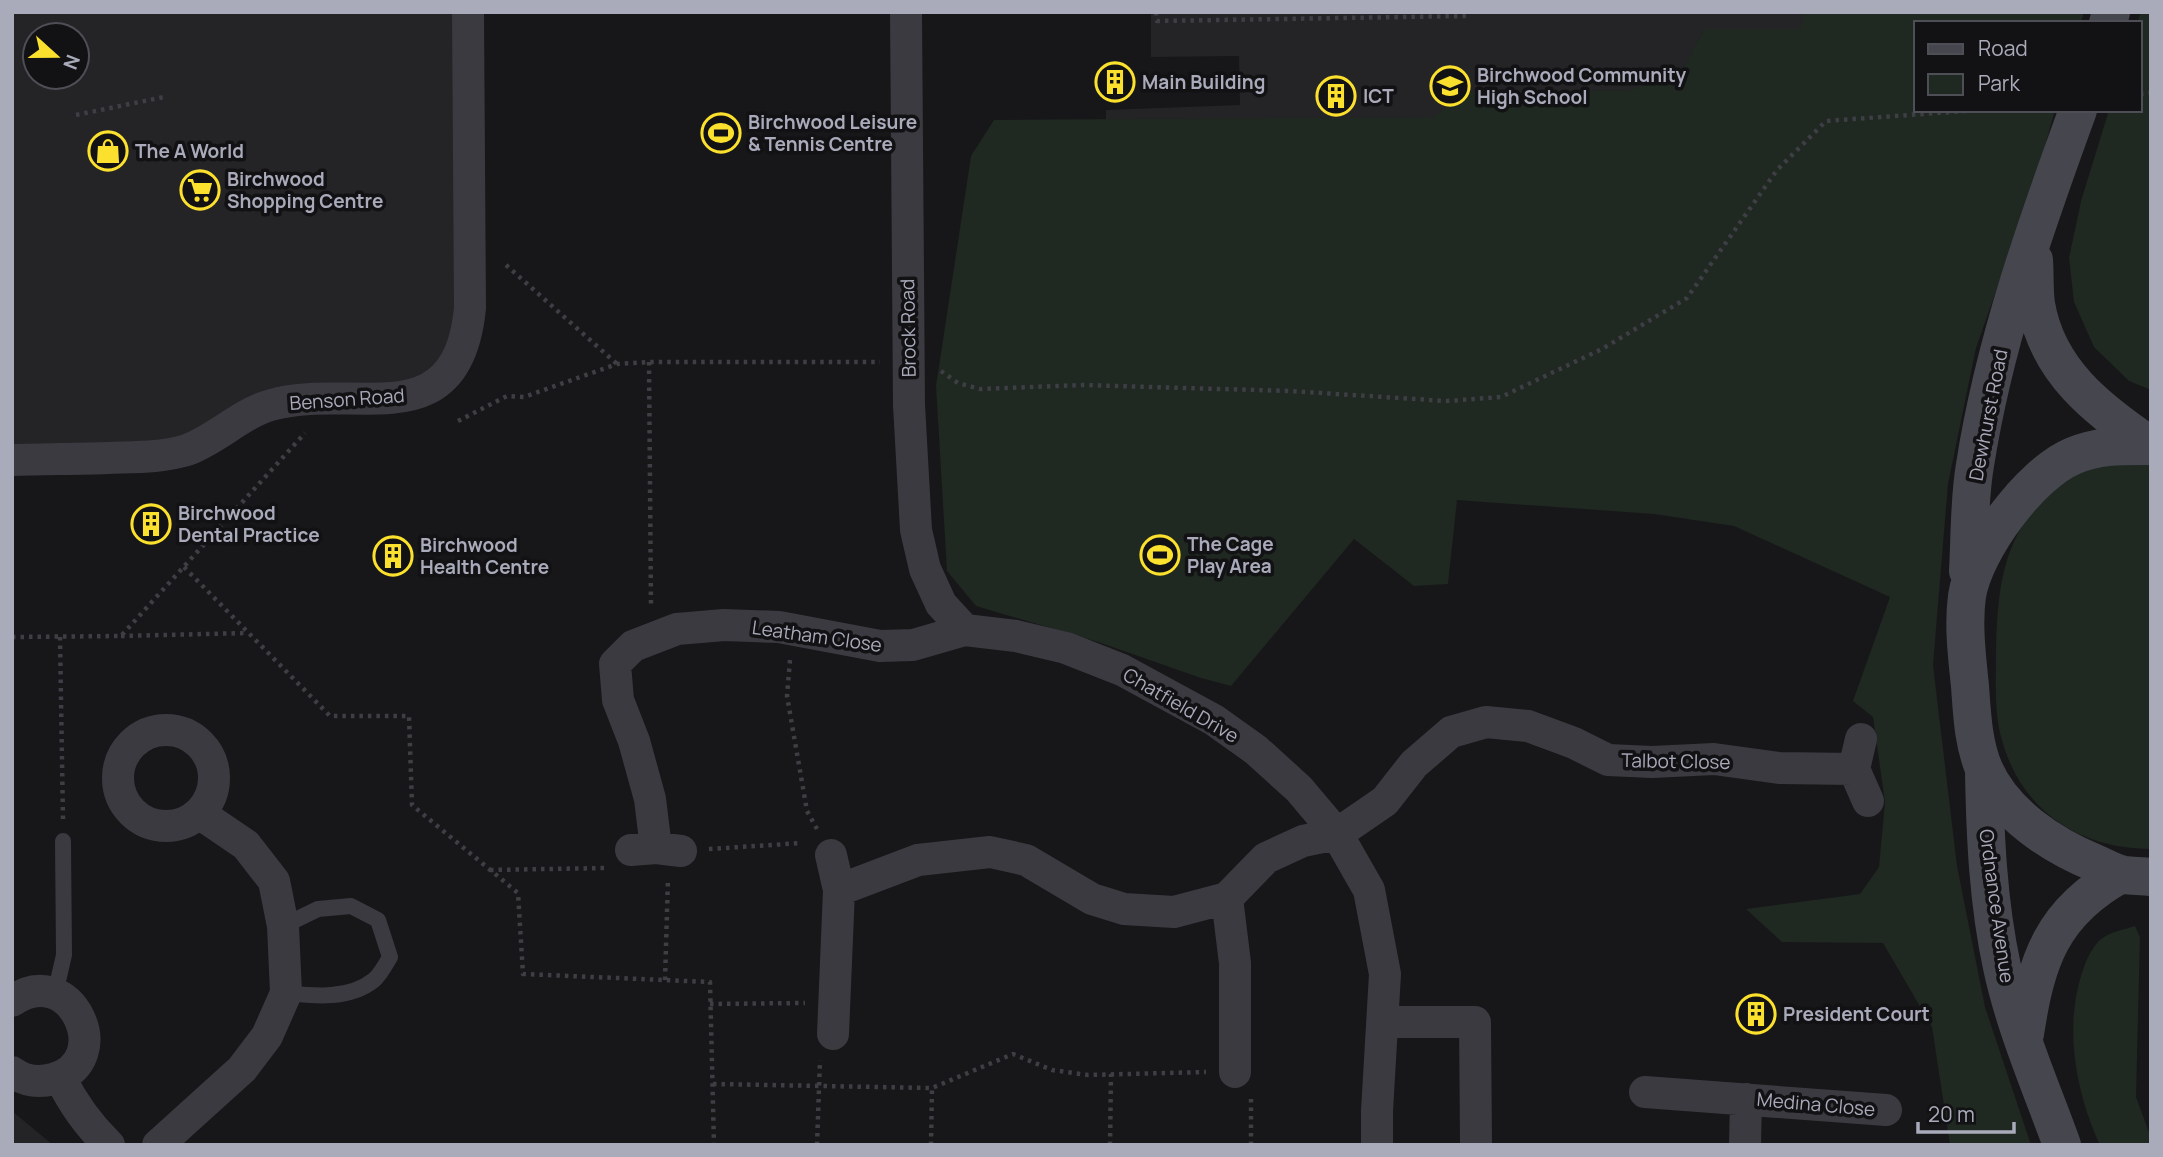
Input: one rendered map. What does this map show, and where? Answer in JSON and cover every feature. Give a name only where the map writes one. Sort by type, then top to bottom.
[{"type":"street","name":"Benson Road","points":[[12,460],[168,455],[206,442],[269,406],[290,401],[393,400],[419,393],[440,380],[462,351],[468,332],[470,308],[468,12]]},
{"type":"street","name":"Brock Road","points":[[906,12],[909,405],[916,530],[925,569],[941,604],[965,630]]},
{"type":"street","name":"Dewhurst Road","points":[[1984,769],[1973,723],[1966,649],[1974,468],[1991,376],[2077,112]]},
{"type":"street","name":"Dewhurst Road","points":[[2033,241],[2036,304],[2051,352],[2082,393],[2110,418],[2151,446]]},
{"type":"street","points":[[1967,594],[1983,552],[2007,513],[2036,480],[2071,457],[2106,446],[2151,446]]},
{"type":"street","name":"Leatham Close","points":[[659,850],[650,799],[634,741],[618,700],[615,664],[634,646],[677,629],[724,625],[793,630],[880,646],[913,645],[965,630]]},
{"type":"street","name":"Chatfield Drive","points":[[965,630],[1016,636],[1066,648],[1122,670],[1170,694],[1214,720],[1256,750],[1299,789],[1337,834],[1368,890],[1385,974],[1377,1145]]},
{"type":"street","name":"Talbot Close","points":[[1337,834],[1385,801],[1414,764],[1451,732],[1486,722],[1528,726],[1574,743],[1608,760],[1652,762],[1714,759],[1779,768],[1857,754],[1868,801]]},
{"type":"street","points":[[1984,769],[2004,800],[2052,843],[2137,879]]},
{"type":"street","name":"Ordnance Avenue","points":[[1984,769],[1986,852],[2000,955],[2024,1040],[2062,1145]]},
{"type":"street","points":[[159,1145],[242,1069],[267,1037],[286,993],[283,926],[274,881],[246,845],[199,813]]},
{"type":"street","points":[[839,890],[918,860],[990,852],[1026,860],[1092,899],[1124,909],[1174,912],[1227,898],[1266,858],[1303,841],[1337,834]]},
{"type":"street","points":[[827,848],[839,890],[833,1034]]},
{"type":"street","name":"Ordnance Avenue","points":[[2024,1040],[2030,1000],[2040,965],[2058,928],[2075,906],[2098,887],[2137,879]]},
{"type":"street","points":[[1227,898],[1236,963],[1234,1072]]},
{"type":"street","points":[[12,1001],[27,993],[55,994],[77,1011],[83,1024],[85,1040],[81,1055],[72,1068],[60,1077],[44,1082],[29,1080],[12,1072]]},
{"type":"street","points":[[1383,1022],[1475,1022],[1476,1145]]},
{"type":"street","points":[[60,1077],[75,1107],[109,1145]]},
{"type":"street","name":"Medina Close","points":[[1645,1092],[1886,1110]]},
{"type":"street","name":"Medina Close","points":[[1745,1145],[1746,1099]]},
{"type":"lane","points":[[55,994],[64,955],[63,841]]},
{"type":"lane","points":[[283,926],[318,909],[351,906],[378,920],[390,957],[374,980],[346,993],[317,997],[286,993]]},
{"type":"path","points":[[1156,12],[1157,21],[1466,16],[1466,12]]},
{"type":"path","points":[[76,115],[164,97]]},
{"type":"path","points":[[458,421],[507,396],[524,397],[617,364],[649,362],[928,361],[958,383],[980,389],[1083,385],[1290,391],[1446,401],[1501,397],[1602,349],[1687,298],[1777,170],[1826,121],[1951,112]]},
{"type":"path","points":[[506,265],[617,364]]},
{"type":"path","points":[[649,362],[651,639]]},
{"type":"path","points":[[121,636],[304,433],[314,433]]},
{"type":"path","points":[[184,567],[330,716],[410,716],[412,805],[518,893],[523,974],[710,982],[714,1145]]},
{"type":"path","points":[[490,870],[606,868],[606,850],[827,848],[807,811],[787,696],[793,630]]},
{"type":"path","points":[[12,637],[249,633]]},
{"type":"path","points":[[60,637],[63,841]]},
{"type":"path","points":[[659,850],[664,980]]},
{"type":"path","points":[[710,1004],[834,1002]]},
{"type":"path","points":[[713,1084],[932,1088],[1013,1054],[1052,1070],[1088,1075],[1234,1072]]},
{"type":"path","points":[[1110,1145],[1111,1074]]},
{"type":"path","points":[[817,1145],[820,1086]]},
{"type":"path","points":[[931,1145],[932,1088]]},
{"type":"shaded area","points":[[12,12],[461,12],[461,332],[422,384],[332,393],[186,442],[12,456]]},
{"type":"shaded area","name":"Birchwood Community High School","points":[[1151,12],[1878,12],[1640,120],[1105,159],[1106,110],[1240,105],[1239,56],[1151,57]]},
{"type":"shaded area","points":[[12,1111],[53,1145],[12,1145]]},
{"type":"green space","points":[[1804,12],[2084,12],[2082,21],[1914,21],[1914,112],[2054,112],[2036,178],[1976,348],[1948,484],[1933,665],[1957,866],[1985,1007],[2031,1145],[1950,1145],[1932,1027],[1883,943],[1782,942],[1746,909],[1860,894],[1879,867],[1885,802],[1873,717],[1853,701],[1890,597],[1734,526],[1654,514],[1457,500],[1448,584],[1414,586],[1354,539],[1231,686],[1098,642],[976,606],[947,571],[936,386],[971,156],[994,120],[1433,117],[1467,92],[1629,91],[1683,69],[1704,29],[1800,29]]},
{"type":"green space","points":[[2141,12],[2151,12],[2151,390],[2129,381],[2094,347],[2074,302],[2069,258],[2081,201],[2108,112],[2142,112],[2142,21],[2138,21]]},
{"type":"green space","points":[[2151,460],[2151,849],[2099,842],[2076,833],[2038,805],[2022,785],[2010,763],[1999,727],[1996,684],[2001,586],[2013,545],[2022,526],[2035,509],[2073,476],[2101,467]]},
{"type":"green space","points":[[2135,926],[2140,937],[2136,1097],[2151,1145],[2100,1145],[2078,1080],[2073,1034],[2074,1011],[2085,963],[2092,950],[2111,933]]},
{"type":"place","name":"Main Building","points":[[1115,82]]},
{"type":"place","name":"Birchwood Community High School","points":[[1450,86]]},
{"type":"place","name":"ICT","points":[[1336,96]]},
{"type":"place","name":"Birchwood Leisure & Tennis Centre","points":[[721,133]]},
{"type":"place","name":"The A World","points":[[108,151]]},
{"type":"place","name":"Birchwood Shopping Centre","points":[[200,190]]},
{"type":"place","name":"Birchwood Dental Practice","points":[[151,524]]},
{"type":"place","name":"The Cage Play Area","points":[[1160,555]]},
{"type":"place","name":"Birchwood Health Centre","points":[[393,556]]},
{"type":"place","name":"President Court","points":[[1756,1014]]}]
